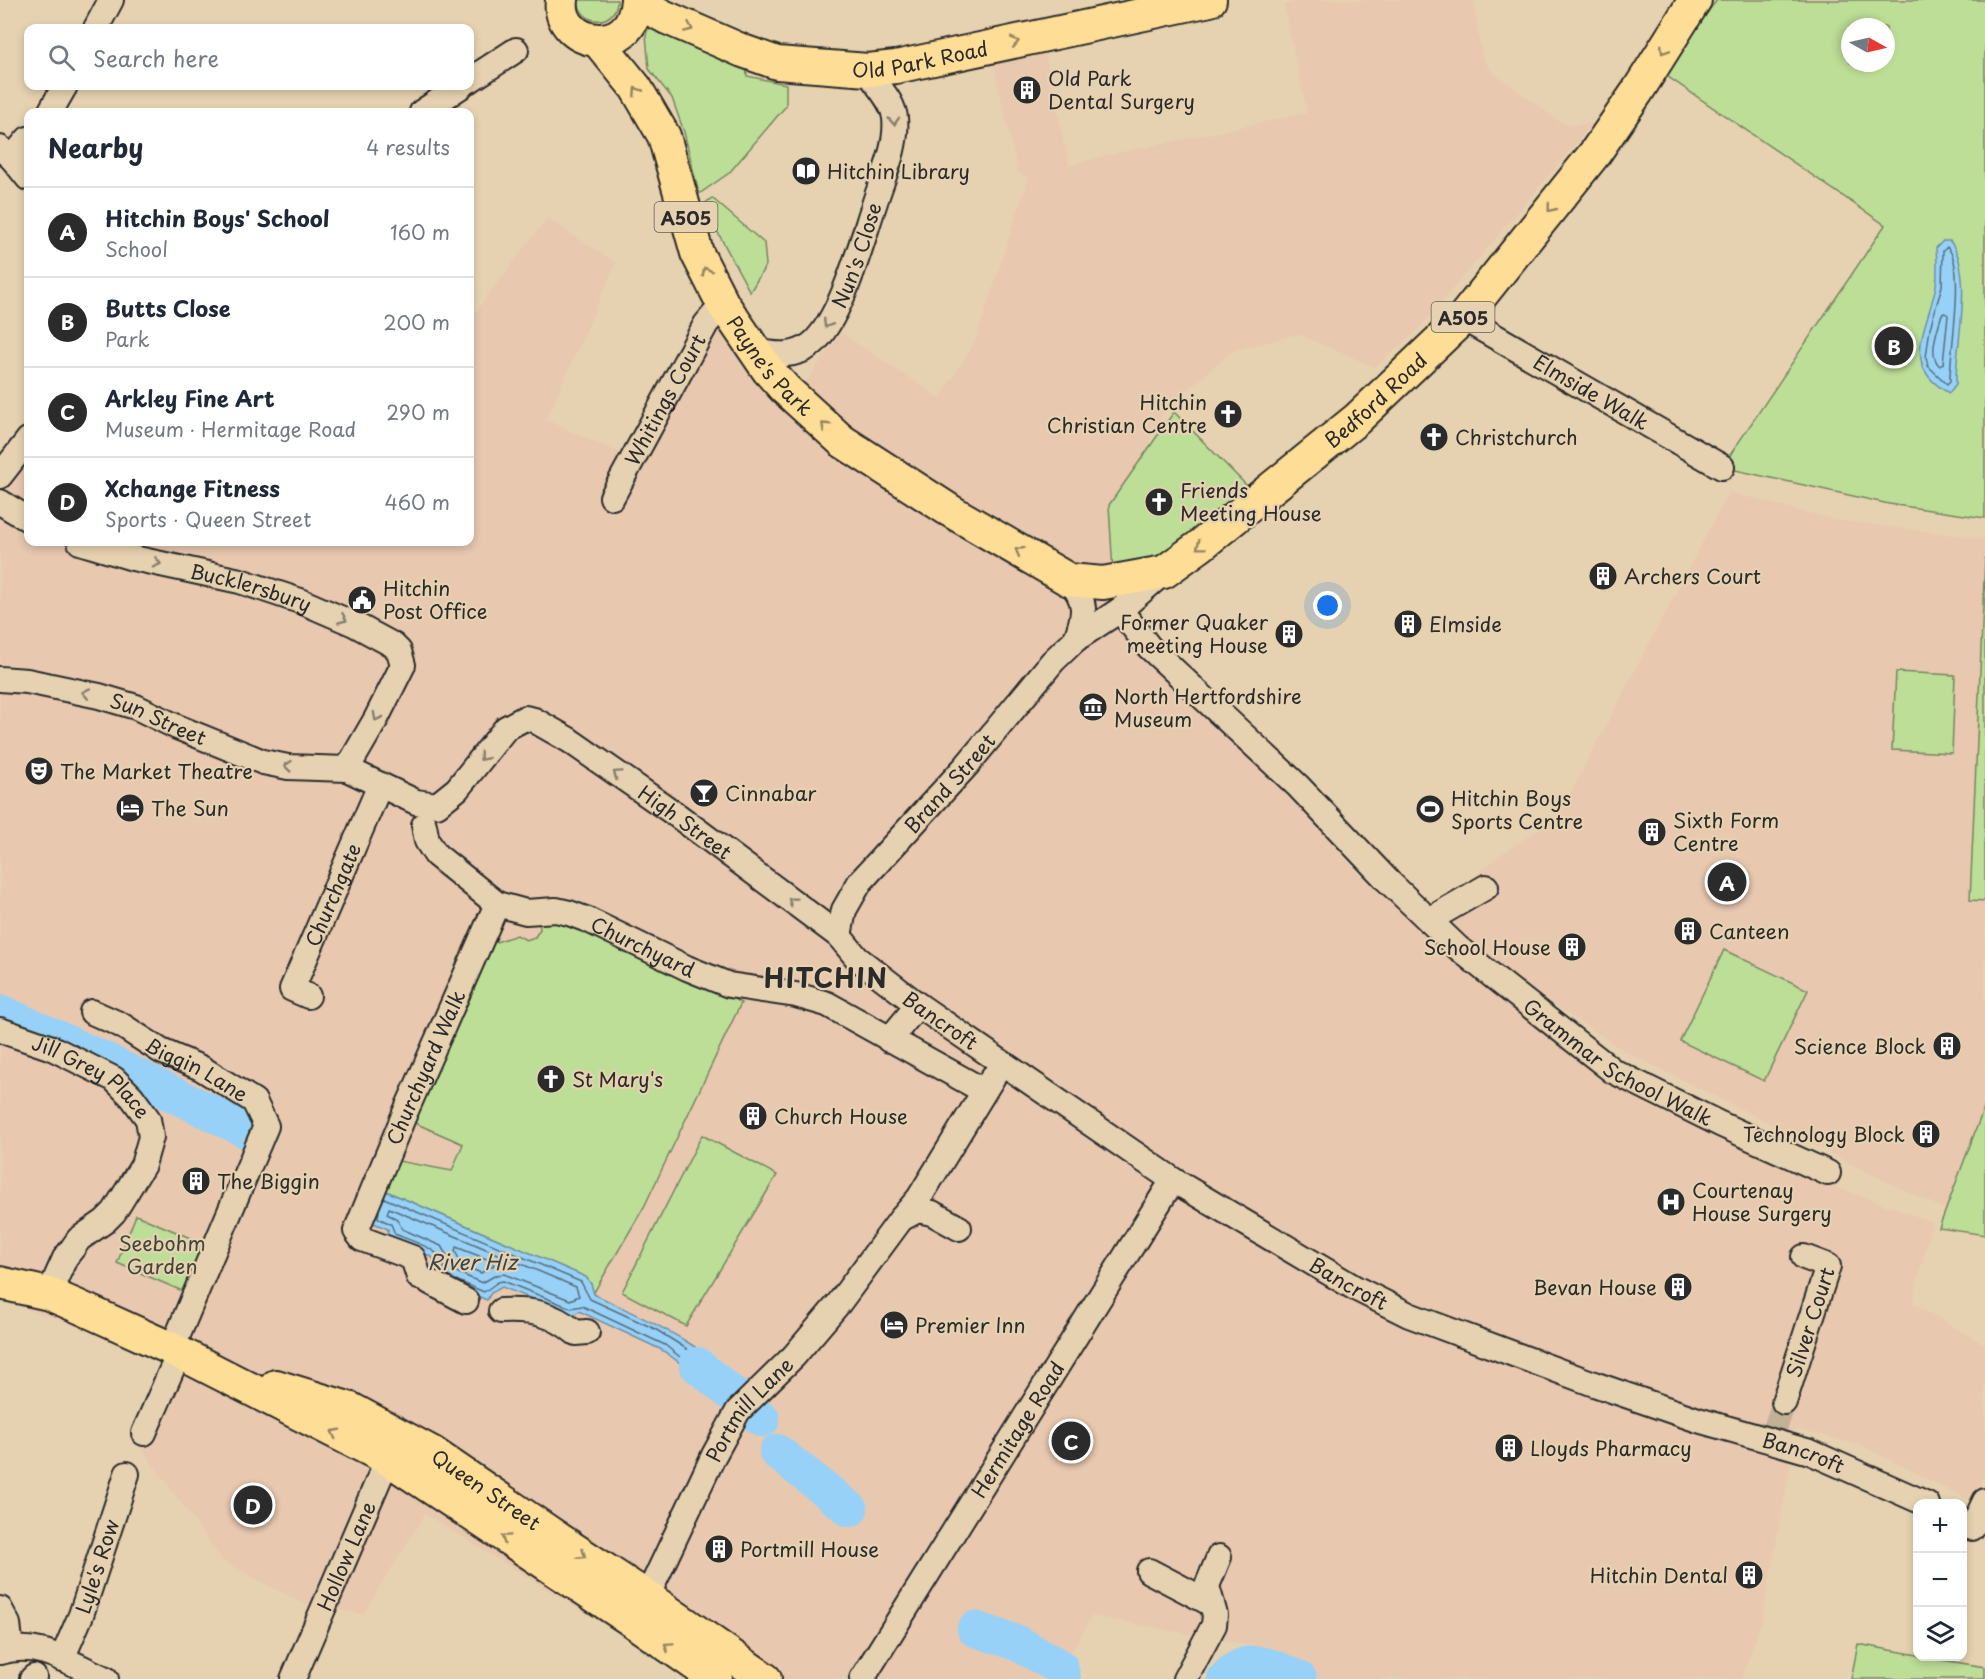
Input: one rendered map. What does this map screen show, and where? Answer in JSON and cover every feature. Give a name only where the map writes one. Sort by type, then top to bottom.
[{"type":"main road","name":"Old Park Road","points":[[637,1],[665,17],[755,56],[777,63],[868,70],[906,65],[1210,0]]},
{"type":"main road","name":"Bedford Road","points":[[1077,592],[1102,583],[1164,572],[1243,512],[1356,419],[1462,318],[1595,153],[1695,0]]},
{"type":"main road","points":[[560,1],[564,17],[574,31],[586,38],[597,40],[611,40],[621,33],[630,24],[637,1]]},
{"type":"main road","name":"Payne's Park","points":[[597,40],[636,88],[664,136],[697,253],[723,304],[755,351],[785,389],[842,441],[1077,592]]},
{"type":"main road","name":"Queen Street","points":[[0,1283],[50,1294],[175,1351],[254,1380],[351,1409],[393,1447],[431,1452],[572,1548],[716,1679]]},
{"type":"main road","name":"Queen Street","points":[[639,1608],[765,1679]]},
{"type":"street","points":[[98,24],[111,0]]},
{"type":"street","points":[[474,77],[516,50]]},
{"type":"street","name":"Nun's Close","points":[[755,351],[790,355],[811,345],[831,318],[851,278],[887,164],[895,130],[893,108],[868,70]]},
{"type":"street","points":[[52,108],[63,90]]},
{"type":"street","points":[[429,108],[455,90]]},
{"type":"street","points":[[24,142],[6,153],[24,173]]},
{"type":"street","name":"Whitings Court","points":[[612,497],[706,324],[723,304]]},
{"type":"street","name":"Elmside Walk","points":[[1462,318],[1722,467]]},
{"type":"street","points":[[0,476],[24,445]]},
{"type":"street","points":[[0,502],[24,517]]},
{"type":"street","name":"Bucklersbury","points":[[93,546],[133,558],[240,581],[303,602],[354,624],[393,645],[399,651],[403,665],[376,719],[347,769]]},
{"type":"street","name":"Brand Street","points":[[839,936],[844,910],[860,882],[967,765],[1053,661],[1076,639],[1120,610],[1164,572]]},
{"type":"street","points":[[1077,592],[1102,615],[1120,610]]},
{"type":"street","points":[[1076,639],[1083,619],[1077,592]]},
{"type":"street","name":"Grammar School Walk","points":[[1120,610],[1149,647],[1290,778],[1387,880],[1457,947],[1612,1071],[1720,1124],[1828,1173]]},
{"type":"street","name":"Sun Street","points":[[0,679],[58,687],[127,704],[263,762],[288,767],[347,769]]},
{"type":"street","name":"High Street","points":[[380,785],[416,802],[437,806],[457,789],[506,728],[525,718],[534,720],[568,740],[669,809],[839,936]]},
{"type":"street","points":[[347,769],[380,785]]},
{"type":"street","name":"Churchgate","points":[[309,996],[292,989],[380,785]]},
{"type":"street","name":"Churchyard","points":[[424,825],[427,842],[436,855],[497,904],[526,912],[556,910],[569,913],[729,985],[796,994],[827,1004],[984,1091]]},
{"type":"street","points":[[1429,920],[1486,887]]},
{"type":"street","name":"Churchyard Walk","points":[[497,904],[359,1222],[362,1239],[413,1258],[425,1280],[465,1304],[495,1310],[526,1310],[561,1320],[576,1332],[587,1332]]},
{"type":"street","name":"Bancroft","points":[[839,936],[857,958],[918,1005],[1173,1180],[1354,1288],[1409,1315],[1698,1420],[1774,1435],[1918,1499]]},
{"type":"street","points":[[890,1040],[918,1005]]},
{"type":"street","name":"Biggin Lane","points":[[92,1012],[121,1025],[161,1051],[201,1068],[254,1101],[266,1126],[175,1351]]},
{"type":"street","name":"Jill Grey Place","points":[[0,1030],[51,1048],[114,1078],[132,1096],[148,1119],[151,1137],[143,1165],[114,1212],[80,1239],[65,1258],[50,1294]]},
{"type":"street","name":"Portmill Lane","points":[[639,1608],[738,1411],[794,1356],[839,1303],[900,1219],[919,1198],[1002,1062]]},
{"type":"street","name":"Hermitage Road","points":[[862,1679],[1173,1180]]},
{"type":"street","points":[[900,1219],[918,1210],[932,1213],[959,1228]]},
{"type":"street","name":"Silver Court","points":[[1784,1402],[1828,1266],[1804,1257]]},
{"type":"street","points":[[144,1433],[175,1351]]},
{"type":"street","name":"Hollow Lane","points":[[293,1679],[393,1447]]},
{"type":"street","name":"Lyle's Row","points":[[62,1659],[81,1615],[127,1474]]},
{"type":"street","points":[[1973,1529],[1985,1501]]},
{"type":"street","points":[[1185,1679],[1215,1625],[1207,1586],[1219,1557]]},
{"type":"street","points":[[1149,1571],[1212,1604]]},
{"type":"street","points":[[0,1609],[8,1624],[6,1650],[33,1648],[47,1652],[106,1679]]},
{"type":"shaded area","points":[[1300,0],[1473,0],[1482,57],[1492,72],[1560,122],[1571,125],[1593,123],[1416,332],[1375,367],[1298,334],[1232,351],[1166,408],[1117,505],[1133,642],[1240,739],[1356,870],[1507,1005],[1657,1102],[1836,1187],[1932,1222],[1912,1303],[1985,1345],[1985,1473],[1973,1502],[1863,1446],[1797,1429],[1762,1620],[1741,1679],[1321,1679],[1259,1647],[1092,1616],[1055,1679],[693,1679],[425,1514],[363,1614],[304,1604],[223,1561],[137,1442],[171,1355],[0,1301],[0,482],[24,455],[24,546],[474,546],[474,314],[547,218],[616,263],[546,420],[629,457],[699,318],[731,329],[789,406],[841,333],[940,398],[976,340],[1029,177],[1018,173],[993,62],[1045,53],[1069,166],[1100,157],[1307,113],[1284,5]]},
{"type":"shaded area","points":[[1729,492],[1835,520],[1985,539],[1985,1227],[1906,1191],[1628,1053],[1464,947],[1439,908],[1500,855],[1558,817]]},
{"type":"green space","points":[[578,0],[617,0],[611,15],[599,20],[585,15]]},
{"type":"green space","points":[[1717,0],[1985,0],[1985,518],[1889,504],[1722,467],[1885,225],[1661,72]]},
{"type":"green space","points":[[651,20],[746,66],[747,76],[786,84],[786,106],[729,173],[699,194],[684,132],[672,98],[649,69],[646,35]]},
{"type":"green space","points":[[712,198],[764,243],[766,265],[750,292],[703,205]]},
{"type":"green space","points":[[1174,412],[1247,486],[1171,557],[1113,572],[1109,505]]},
{"type":"green space","points":[[1985,558],[1985,901],[1970,900]]},
{"type":"green space","points":[[1896,672],[1955,675],[1952,753],[1892,750]]},
{"type":"green space","points":[[539,920],[574,920],[683,971],[741,1003],[644,1207],[593,1294],[591,1284],[586,1277],[381,1189],[393,1160],[452,1171],[463,1144],[408,1120],[490,944],[517,935],[526,940],[535,937],[540,929]]},
{"type":"green space","points":[[1724,950],[1808,990],[1764,1081],[1680,1041]]},
{"type":"green space","points":[[1985,1105],[1985,1235],[1939,1228]]},
{"type":"green space","points":[[702,1135],[777,1175],[686,1326],[622,1292]]},
{"type":"green space","name":"Seebohm Garden","points":[[136,1215],[207,1245],[187,1293],[117,1263]]},
{"type":"green space","points":[[1858,1644],[1913,1654],[1913,1661],[1948,1661],[1985,1667],[1985,1679],[1851,1679]]},
{"type":"water","points":[[1943,241],[1950,241],[1957,255],[1963,290],[1956,384],[1949,393],[1934,382],[1924,370],[1921,358],[1921,344],[1936,285],[1936,248]]},
{"type":"water","name":"River Hiz","points":[[381,1189],[586,1277],[594,1294],[675,1335],[716,1363],[730,1377],[737,1391],[732,1396],[722,1398],[662,1350],[579,1311],[573,1315],[502,1287],[491,1293],[487,1300],[435,1278],[439,1268],[432,1257],[387,1237],[388,1229],[369,1221]]},
{"type":"waterway","name":"River Hiz","points":[[0,1012],[246,1130]]},
{"type":"waterway","name":"River Hiz","points":[[697,1365],[762,1419]]},
{"type":"waterway","name":"River Hiz","points":[[777,1452],[850,1509]]},
{"type":"waterway","name":"River Hiz","points":[[975,1629],[1017,1643],[1060,1667],[1063,1679]]},
{"type":"waterway","name":"River Hiz","points":[[1225,1679],[1233,1671],[1251,1664],[1270,1666],[1299,1679]]},
{"type":"tunnel","points":[[1775,1429],[1784,1402]]},
{"type":"place","name":"Old Park Dental Surgery","points":[[1027,90]]},
{"type":"place","name":"Hitchin Library","points":[[806,171]]},
{"type":"place","name":"Butts Close","points":[[1894,346]]},
{"type":"place","name":"Hitchin Christian Centre","points":[[1228,414]]},
{"type":"place","name":"Christchurch","points":[[1434,437]]},
{"type":"place","name":"Friends Meeting House","points":[[1159,502]]},
{"type":"place","name":"Archers Court","points":[[1603,576]]},
{"type":"place","name":"Hitchin Post Office","points":[[362,600]]},
{"type":"place","name":"Elmside","points":[[1408,624]]},
{"type":"place","name":"Former Quaker meeting House","points":[[1289,634]]},
{"type":"place","name":"North Hertfordshire Museum","points":[[1093,707]]},
{"type":"place","name":"The Market Theatre","points":[[39,771]]},
{"type":"place","name":"Cinnabar","points":[[704,793]]},
{"type":"place","name":"The Sun","points":[[130,808]]},
{"type":"place","name":"Hitchin Boys Sports Centre","points":[[1430,809]]},
{"type":"place","name":"Sixth Form Centre","points":[[1652,832]]},
{"type":"place","name":"Hitchin Boys' School","points":[[1727,882]]},
{"type":"place","name":"Canteen","points":[[1688,931]]},
{"type":"place","name":"School House","points":[[1572,947]]},
{"type":"place","name":"Science Block","points":[[1947,1046]]},
{"type":"place","name":"St Mary's","points":[[551,1079]]},
{"type":"place","name":"Church House","points":[[753,1116]]},
{"type":"place","name":"Technology Block","points":[[1926,1134]]},
{"type":"place","name":"The Biggin","points":[[196,1181]]},
{"type":"place","name":"Courtenay House Surgery","points":[[1671,1202]]},
{"type":"place","name":"Bevan House","points":[[1678,1287]]},
{"type":"place","name":"Premier Inn","points":[[894,1325]]},
{"type":"place","name":"Arkley Fine Art","points":[[1071,1441]]},
{"type":"place","name":"Lloyds Pharmacy","points":[[1509,1448]]},
{"type":"place","name":"Xchange Fitness","points":[[253,1505]]},
{"type":"place","name":"Portmill House","points":[[719,1549]]},
{"type":"place","name":"Hitchin Dental","points":[[1749,1575]]},
{"type":"district","name":"HITCHIN","points":[[826,977]]}]
